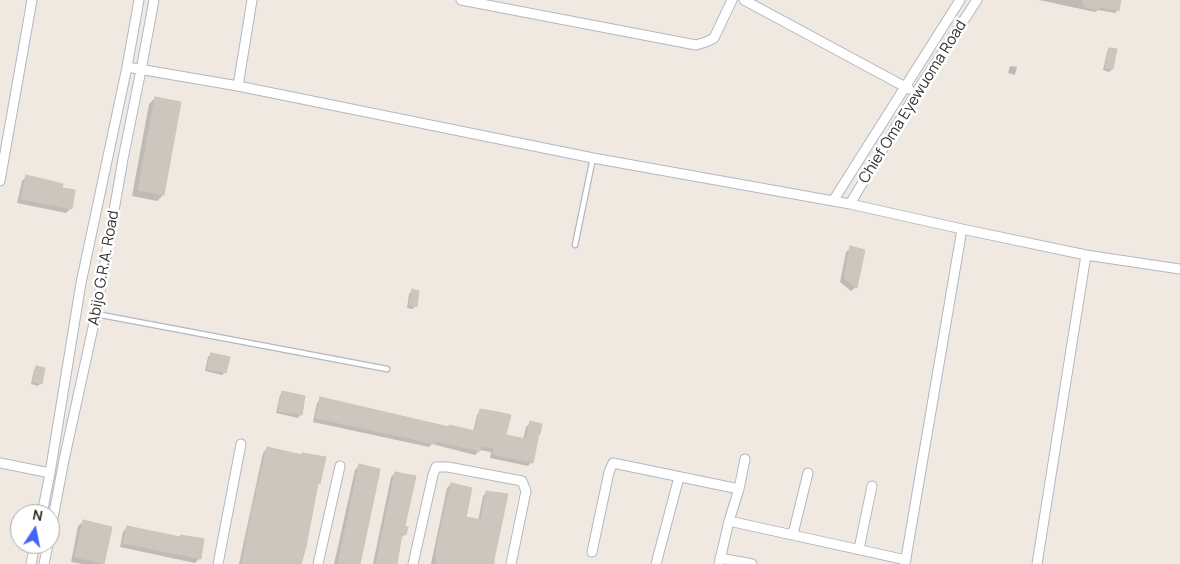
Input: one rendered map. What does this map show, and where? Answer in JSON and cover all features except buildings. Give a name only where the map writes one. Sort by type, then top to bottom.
[{"type":"street","points":[[0,180],[32,0]]},
{"type":"street","name":"Abijo G.R.A. Road","points":[[44,504],[81,284],[127,67],[139,0]]},
{"type":"street","name":"Abijo G.R.A. Road","points":[[56,504],[96,314],[122,159],[142,70],[154,0]]},
{"type":"street","points":[[238,86],[252,0]]},
{"type":"street","points":[[461,0],[696,45],[714,38],[732,0]]},
{"type":"street","points":[[744,0],[916,93]]},
{"type":"street","name":"Chief Oma Eyewuoma Road","points":[[833,201],[960,0]]},
{"type":"street","name":"Chief Oma Eyewuoma Road","points":[[850,204],[916,93],[977,0]]},
{"type":"street","points":[[127,67],[238,86],[593,158],[850,204],[1086,255],[1180,268]]},
{"type":"street","points":[[729,521],[859,549],[882,560],[906,562],[962,229]]},
{"type":"street","points":[[1037,564],[1086,255]]},
{"type":"street","points":[[218,564],[241,444]]},
{"type":"street","points":[[745,458],[720,561],[752,564]]},
{"type":"street","points":[[0,463],[50,473]]},
{"type":"street","points":[[592,552],[609,472],[613,463],[738,490]]},
{"type":"street","points":[[318,564],[340,466]]},
{"type":"street","points":[[413,564],[433,475],[436,467],[448,467],[522,481],[526,491],[511,564]]},
{"type":"street","points":[[793,534],[808,473]]},
{"type":"street","points":[[656,564],[678,477]]},
{"type":"street","points":[[859,549],[872,486]]},
{"type":"lane","points":[[575,245],[593,158]]},
{"type":"lane","points":[[96,314],[387,369]]}]
